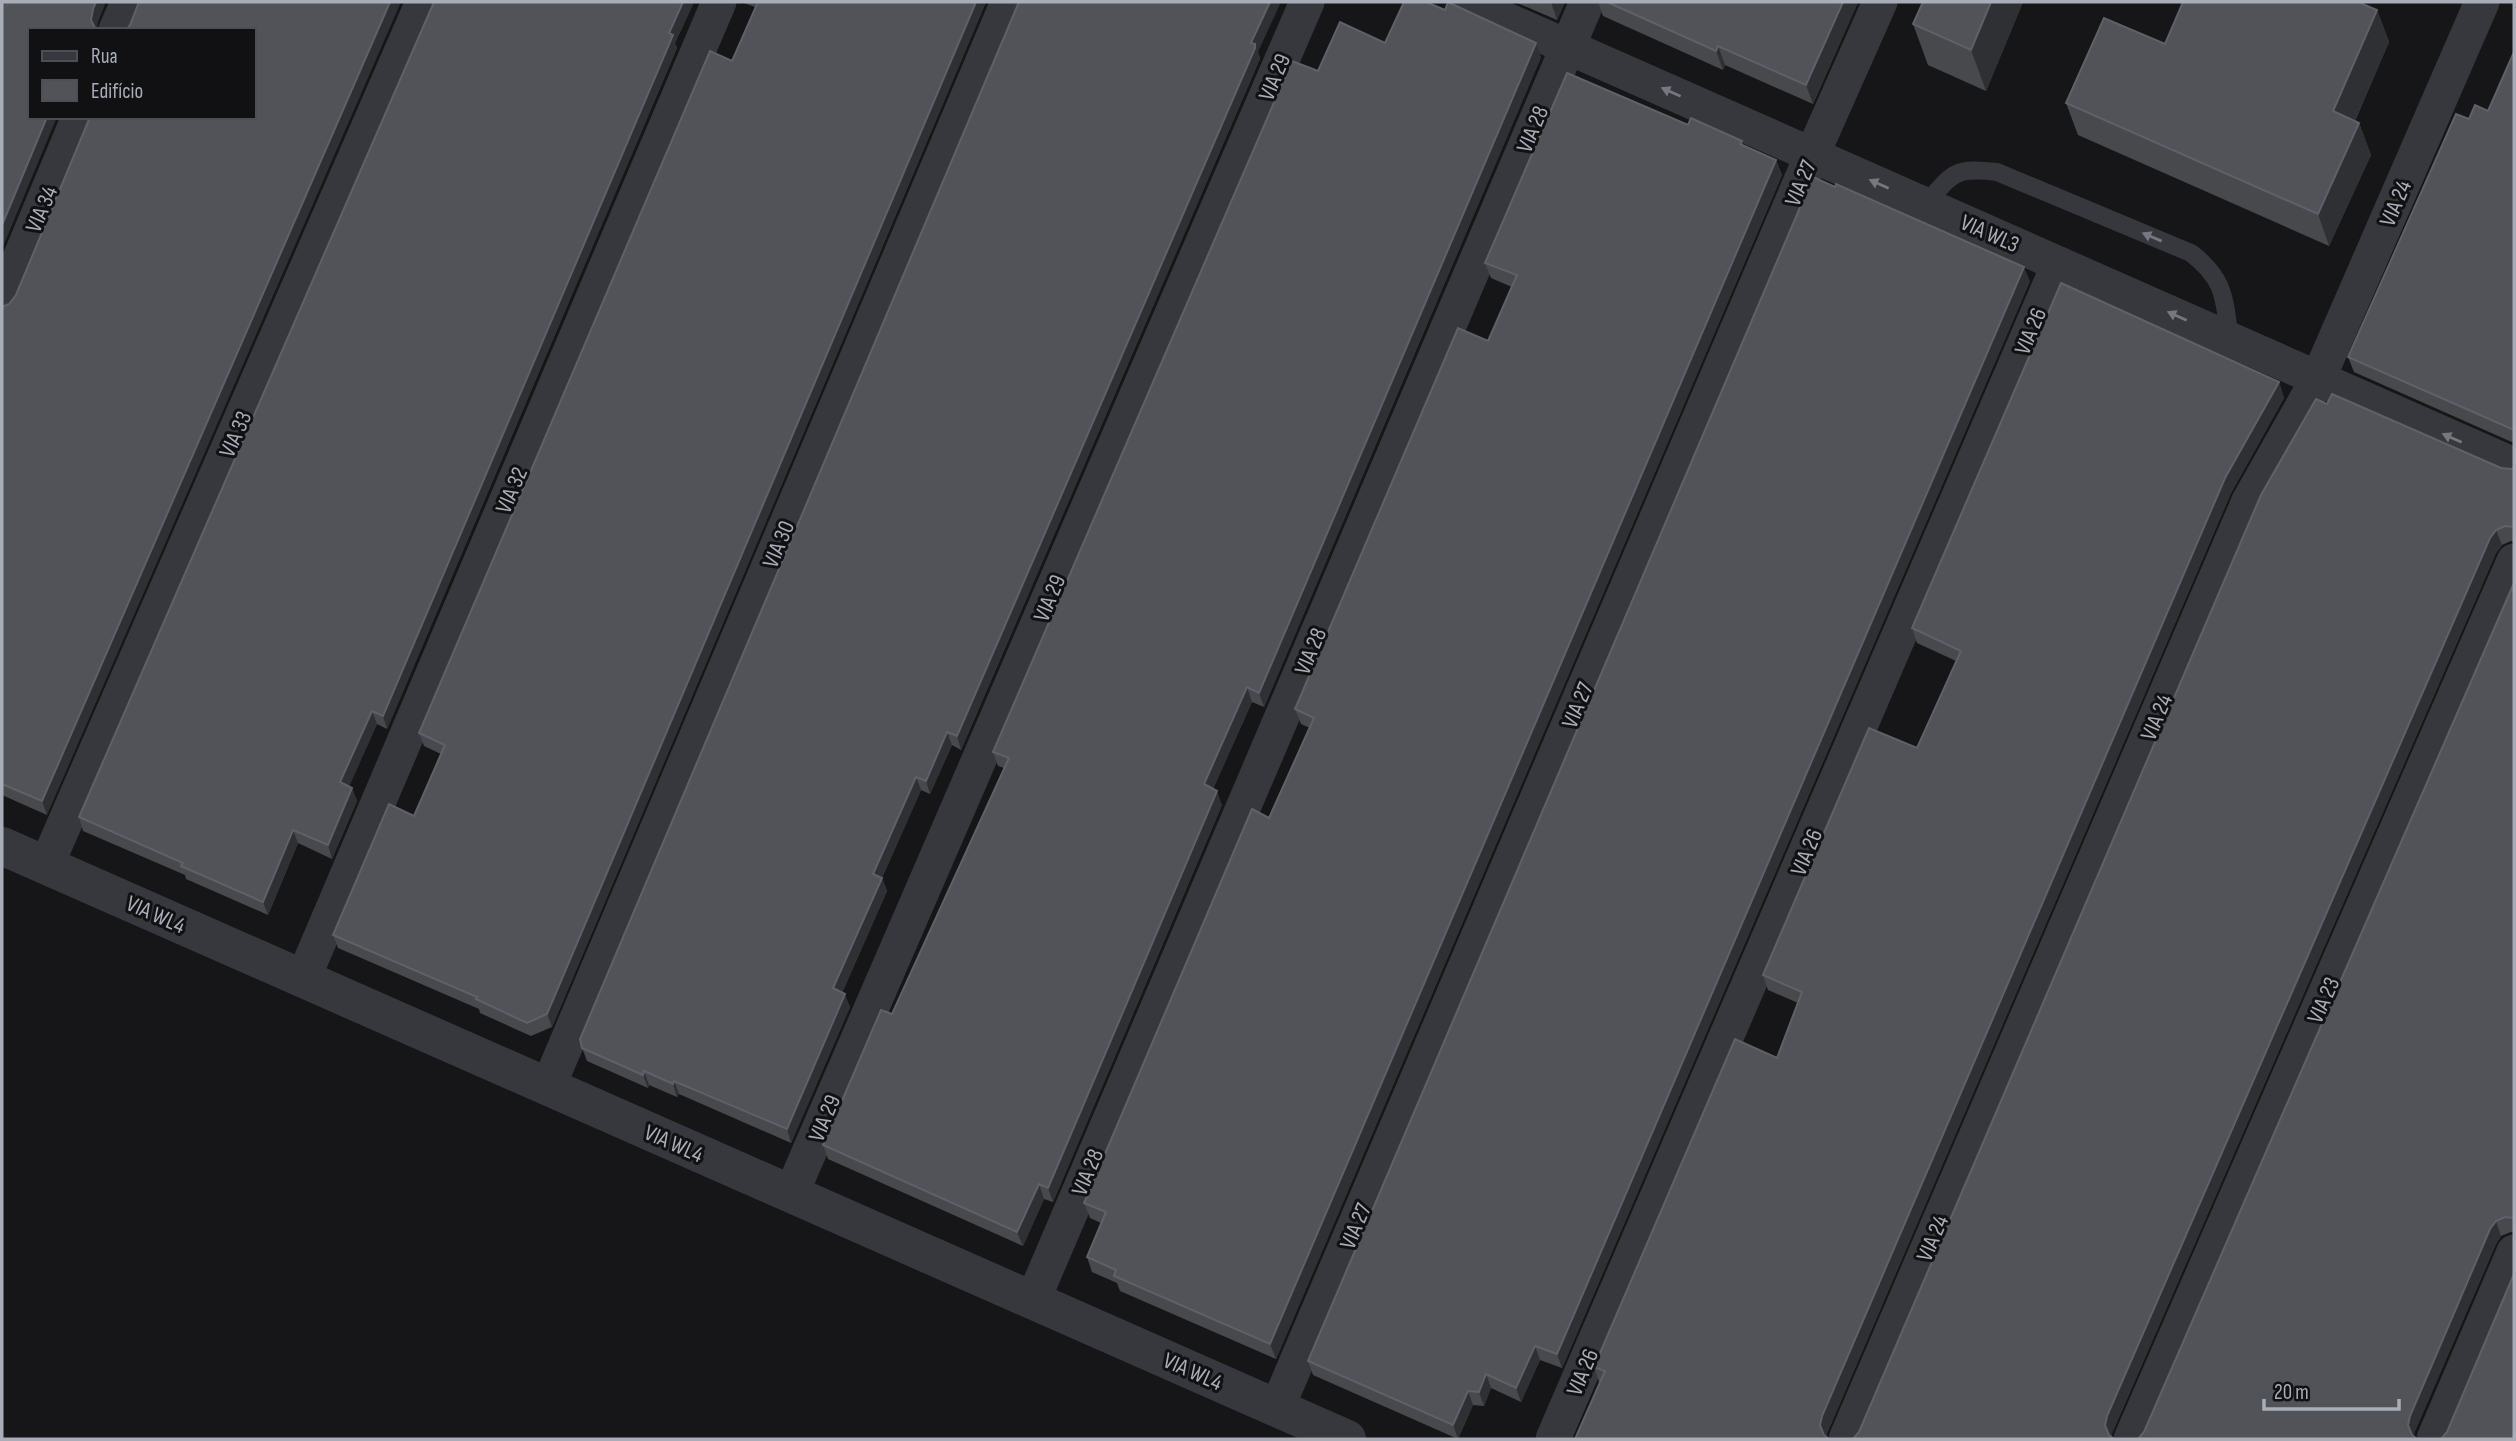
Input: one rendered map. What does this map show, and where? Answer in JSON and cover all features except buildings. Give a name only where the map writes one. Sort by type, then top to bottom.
[{"type":"street","points":[[117,28],[128,2]]},
{"type":"street","name":"VIA 33","points":[[46,866],[423,2]]},
{"type":"street","name":"VIA 32","points":[[303,979],[719,2]]},
{"type":"street","name":"VIA 30","points":[[548,1087],[1008,2]]},
{"type":"street","name":"VIA 29","points":[[791,1194],[1307,2]]},
{"type":"street","name":"VIA WL3","points":[[1466,2],[2514,465]]},
{"type":"street","name":"VIA 28","points":[[1033,1300],[1587,2]]},
{"type":"street","name":"VIA 27","points":[[1277,1408],[1812,155],[1880,2]]},
{"type":"street","name":"VIA 24","points":[[1846,1439],[2249,501],[2318,379],[2482,2]]},
{"type":"street","name":"VIA 34","points":[[2,301],[78,119]]},
{"type":"street","name":"VIA 26","points":[[1553,1439],[2059,264]]},
{"type":"street","name":"VIA 23","points":[[2131,1439],[2514,561]]},
{"type":"street","name":"VIA WL4","points":[[2,846],[1347,1439]]},
{"type":"street","points":[[2434,1439],[2514,1252]]},
{"type":"lane","points":[[1925,205],[1951,175],[1974,169],[1997,172],[2191,253],[2209,267],[2224,294],[2230,340]]}]
